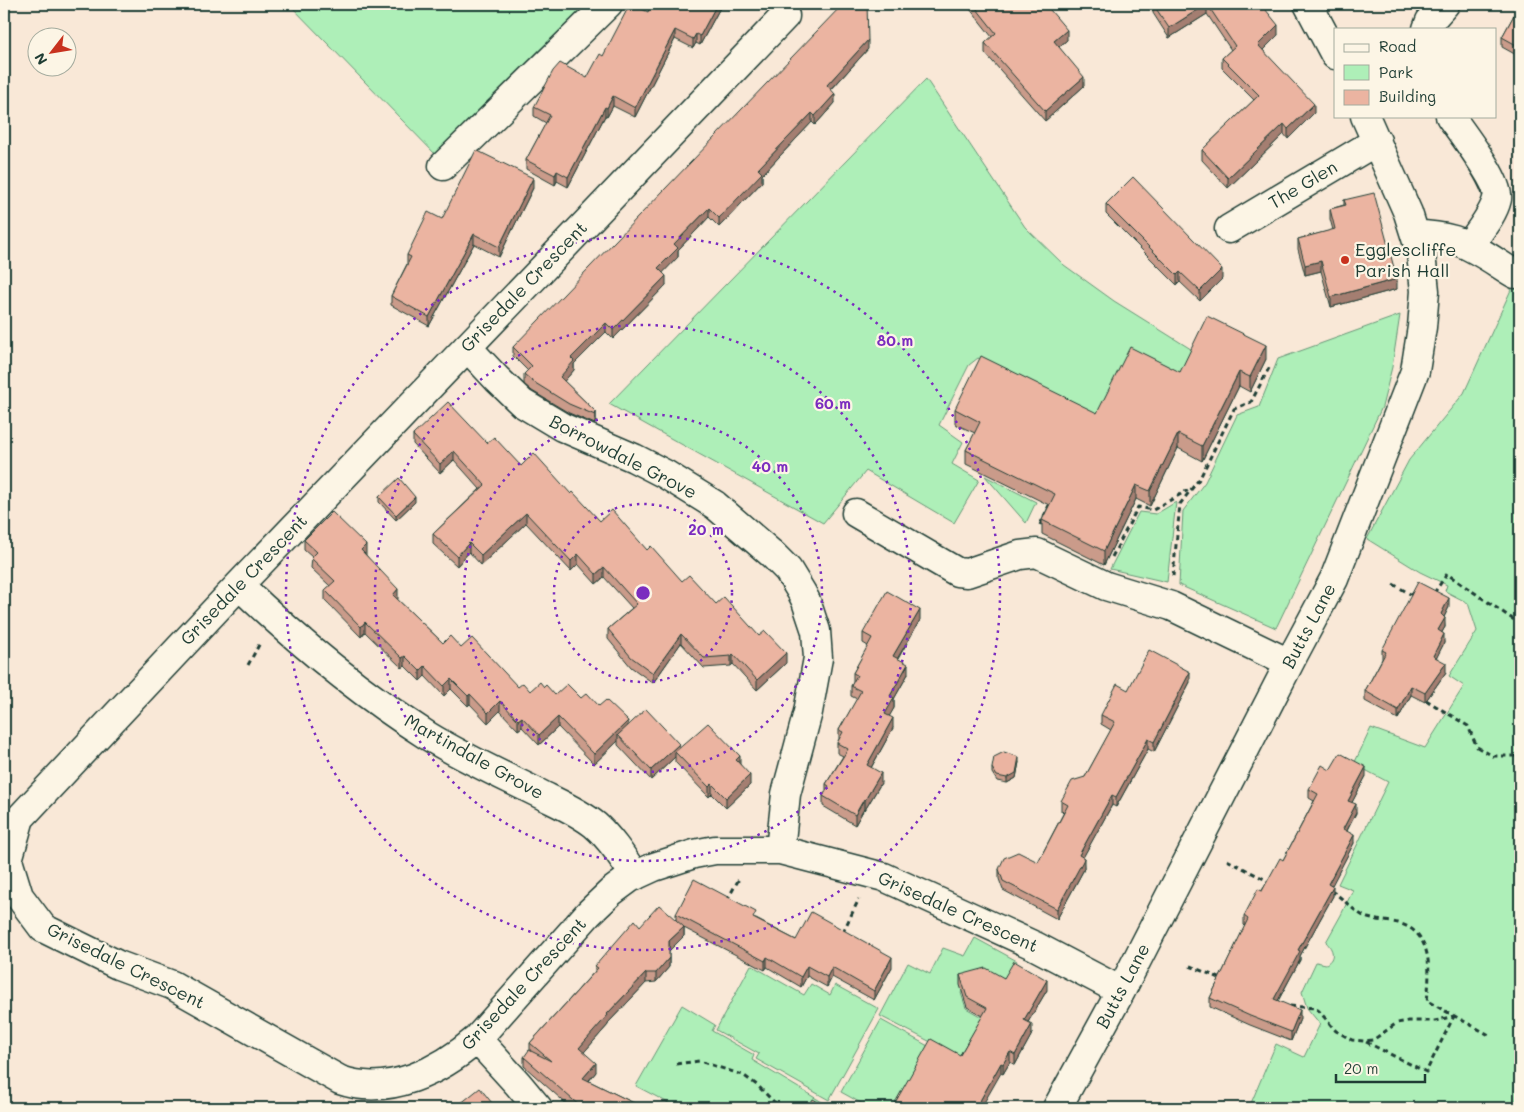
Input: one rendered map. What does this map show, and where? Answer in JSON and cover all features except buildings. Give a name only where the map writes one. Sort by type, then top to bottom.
[{"type":"street","points":[[1308,4],[1334,53]]},
{"type":"street","points":[[1427,28],[1430,21],[1445,4]]},
{"type":"street","points":[[443,166],[598,7]]},
{"type":"street","name":"Grisedale Crescent","points":[[785,16],[239,585],[20,818],[8,860],[18,896],[44,928],[118,965],[172,986],[340,1080],[350,1083],[371,1097],[397,1083],[419,1076],[440,1066],[461,1053],[477,1039],[588,914],[610,892],[635,876],[674,860],[708,852],[780,850],[884,877],[1036,946],[1121,991]]},
{"type":"street","name":"Butts Lane","points":[[1057,1108],[1121,991],[1334,579],[1415,371],[1422,327],[1425,290],[1421,254],[1408,213],[1366,118]]},
{"type":"street","points":[[1451,118],[1493,180],[1498,198],[1491,214],[1469,246]]},
{"type":"street","name":"The Glen","points":[[1229,230],[1377,141]]},
{"type":"street","points":[[1415,235],[1453,239],[1469,246],[1515,274]]},
{"type":"street","name":"Borrowdale Grove","points":[[467,346],[497,379],[522,402],[562,427],[634,458],[665,474],[715,505],[788,570],[806,601],[816,631],[818,658],[808,712],[786,794],[780,850]]},
{"type":"street","points":[[856,513],[957,572],[967,573],[1020,555],[1037,553],[1106,586],[1171,606],[1289,663]]},
{"type":"street","name":"Martindale Grove","points":[[239,585],[285,629],[327,664],[394,714],[429,736],[569,808],[595,825],[618,850],[635,876]]},
{"type":"street","points":[[477,1039],[538,1108]]},
{"type":"path","points":[[1173,579],[1180,504],[1200,478],[1234,409],[1251,402],[1269,368]]},
{"type":"path","points":[[1109,562],[1138,507],[1153,510],[1191,489]]},
{"type":"path","points":[[1039,526],[1054,495]]},
{"type":"path","points":[[1425,590],[1433,595],[1447,574],[1520,624]]},
{"type":"path","points":[[1393,584],[1412,595],[1415,591]]},
{"type":"path","points":[[248,665],[261,641]]},
{"type":"path","points":[[1426,700],[1468,726],[1478,747],[1493,756],[1520,756]]},
{"type":"path","points":[[1228,860],[1268,882],[1271,875]]},
{"type":"path","points":[[727,901],[743,872]]},
{"type":"path","points":[[1324,887],[1340,896],[1363,915],[1369,918],[1399,923],[1409,927],[1418,934],[1429,958],[1430,971],[1427,1001],[1491,1036]]},
{"type":"path","points":[[843,932],[864,891]]},
{"type":"path","points":[[1190,966],[1224,980]]},
{"type":"path","points":[[1286,1006],[1315,1008],[1319,1010],[1336,1031],[1352,1040],[1364,1041],[1373,1040],[1397,1024],[1408,1021],[1435,1021],[1454,1016]]},
{"type":"path","points":[[1364,1041],[1426,1072],[1454,1016]]},
{"type":"path","points":[[676,1064],[698,1061],[743,1075],[757,1085],[774,1102],[788,1108]]},
{"type":"green space","points":[[289,4],[599,4],[439,158]]},
{"type":"green space","points":[[926,79],[1025,227],[1064,265],[1114,301],[1194,351],[1218,378],[1097,418],[978,358],[969,365],[939,425],[963,442],[952,464],[979,480],[954,523],[866,471],[823,523],[609,404]]},
{"type":"green space","points":[[1520,270],[1520,1108],[1249,1108],[1276,1044],[1304,1057],[1320,1024],[1307,1008],[1302,992],[1316,962],[1326,964],[1331,959],[1332,950],[1326,942],[1353,890],[1338,884],[1388,782],[1354,764],[1371,728],[1425,748],[1464,686],[1449,676],[1477,631],[1468,603],[1445,591],[1447,585],[1420,572],[1367,539],[1409,460],[1464,393]]},
{"type":"green space","points":[[1400,315],[1392,367],[1382,407],[1276,628],[1179,585],[1183,511],[1205,482],[1237,415],[1259,407],[1278,359]]},
{"type":"green space","points":[[985,476],[1036,502],[1026,523]]},
{"type":"green space","points":[[1176,502],[1167,582],[1110,569],[1139,512],[1156,514]]},
{"type":"green space","points":[[975,938],[1017,961],[1003,985],[968,980],[961,993],[966,1008],[985,1019],[962,1058],[880,1016],[908,963],[930,974],[943,948],[965,956]]},
{"type":"green space","points":[[751,965],[804,995],[811,984],[830,995],[835,985],[879,1009],[829,1100],[756,1059],[759,1054],[716,1030]]},
{"type":"green space","points":[[682,1005],[715,1025],[712,1031],[754,1055],[752,1060],[832,1108],[678,1108],[636,1086]]},
{"type":"green space","points":[[881,1020],[928,1046],[893,1108],[870,1108],[841,1092]]},
{"type":"place","name":"Egglescliffe Parish Hall","points":[[1345,260]]}]
